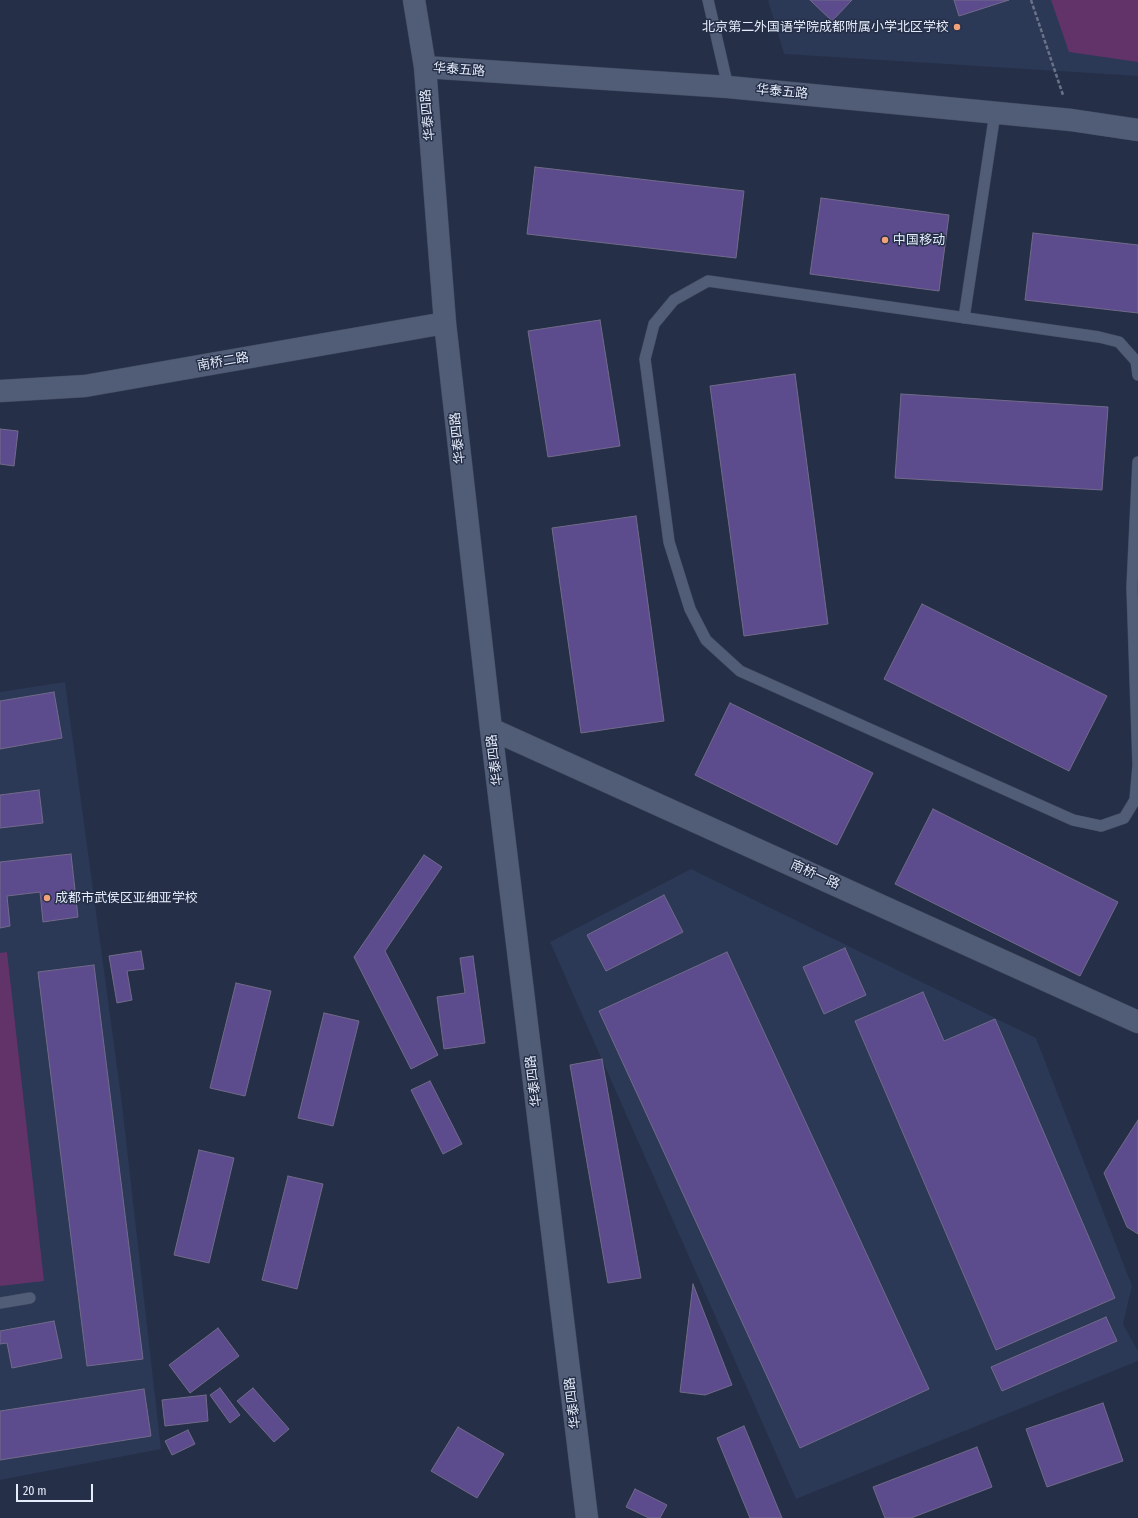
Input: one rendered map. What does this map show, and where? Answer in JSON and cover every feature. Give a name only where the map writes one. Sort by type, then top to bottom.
[{"type":"street","name":"华泰四路","points":[[414,0],[425,67],[445,323],[491,729],[587,1518]]},
{"type":"street","name":"华泰五路","points":[[425,67],[728,87],[1071,120],[1138,130]]},
{"type":"street","name":"南桥二路","points":[[0,392],[85,386],[445,323]]},
{"type":"street","name":"南桥一路","points":[[491,729],[1138,1022]]},
{"type":"lane","points":[[708,0],[728,87]]},
{"type":"lane","points":[[964,318],[994,113]]},
{"type":"lane","points":[[1138,376],[1136,361],[1119,342],[1099,337],[708,281],[674,300],[654,324],[645,359],[670,542],[690,609],[706,640],[740,671],[1072,820],[1101,826],[1124,818],[1135,800],[1138,765],[1132,587],[1138,462]]},
{"type":"lane","points":[[0,1303],[30,1298]]},
{"type":"path","points":[[1031,0],[1071,120]]},
{"type":"shaded area","name":"北京第二外国语学院成都附属小学北区学校","points":[[768,0],[1138,0],[1138,76],[784,54]]},
{"type":"shaded area","points":[[1051,0],[1138,0],[1138,62],[1069,52]]},
{"type":"shaded area","name":"成都市武侯区亚细亚学校","points":[[65,682],[122,1104],[161,1449],[0,1480],[0,692]]},
{"type":"shaded area","points":[[691,869],[1036,1038],[1132,1286],[1123,1324],[1138,1351],[1138,1361],[796,1499],[550,942]]},
{"type":"shaded area","points":[[7,952],[44,1281],[0,1286],[0,953]]},
{"type":"building","points":[[810,0],[852,0],[832,21]]},
{"type":"building","points":[[954,0],[1009,0],[959,16]]},
{"type":"building","points":[[535,167],[744,191],[736,258],[527,234]]},
{"type":"building","points":[[821,198],[949,215],[939,291],[810,274]]},
{"type":"building","points":[[1033,233],[1138,245],[1138,313],[1025,300]]},
{"type":"building","points":[[600,320],[620,446],[548,457],[528,331]]},
{"type":"building","points":[[795,374],[828,624],[744,636],[710,386]]},
{"type":"building","points":[[901,394],[1108,407],[1102,490],[895,478]]},
{"type":"building","points":[[0,429],[18,431],[14,466],[0,464]]},
{"type":"building","points":[[636,516],[664,721],[581,733],[552,528]]},
{"type":"building","points":[[922,604],[1107,696],[1069,771],[884,679]]},
{"type":"building","points":[[54,692],[62,738],[0,749],[0,701]]},
{"type":"building","points":[[730,703],[873,773],[837,845],[695,775]]},
{"type":"building","points":[[39,790],[43,823],[0,828],[0,795]]},
{"type":"building","points":[[933,809],[1118,902],[1080,976],[895,884]]},
{"type":"building","points":[[71,854],[78,917],[43,922],[40,892],[7,896],[10,926],[0,928],[0,862]]},
{"type":"building","points":[[424,855],[442,867],[385,951],[438,1055],[411,1069],[354,957]]},
{"type":"building","points":[[664,895],[683,932],[606,971],[587,935]]},
{"type":"building","points":[[845,948],[866,995],[824,1014],[803,967]]},
{"type":"building","points":[[141,951],[144,969],[127,971],[132,1000],[117,1003],[109,956]]},
{"type":"building","points":[[727,952],[929,1389],[800,1448],[599,1011]]},
{"type":"building","points":[[473,956],[485,1043],[444,1049],[437,997],[465,993],[460,958]]},
{"type":"building","points":[[94,965],[143,1359],[87,1366],[38,972]]},
{"type":"building","points":[[236,983],[271,991],[245,1096],[210,1088]]},
{"type":"building","points":[[923,992],[944,1041],[995,1019],[1115,1298],[996,1350],[855,1021]]},
{"type":"building","points":[[324,1013],[359,1021],[333,1126],[298,1118]]},
{"type":"building","points":[[602,1059],[641,1278],[608,1283],[570,1065]]},
{"type":"building","points":[[430,1081],[462,1144],[443,1154],[411,1090]]},
{"type":"building","points":[[1138,1120],[1138,1234],[1127,1227],[1104,1173]]},
{"type":"building","points":[[199,1150],[234,1158],[209,1263],[174,1255]]},
{"type":"building","points":[[288,1176],[323,1184],[297,1289],[262,1280]]},
{"type":"building","points":[[693,1284],[732,1385],[705,1395],[680,1392]]},
{"type":"building","points":[[1106,1317],[1117,1341],[1002,1391],[991,1367]]},
{"type":"building","points":[[54,1321],[62,1358],[12,1368],[7,1343],[0,1344],[0,1331]]},
{"type":"building","points":[[218,1328],[239,1356],[190,1393],[169,1365]]},
{"type":"building","points":[[220,1388],[240,1415],[230,1423],[210,1395]]},
{"type":"building","points":[[253,1388],[289,1429],[274,1442],[237,1401]]},
{"type":"building","points":[[144,1389],[151,1436],[0,1460],[0,1411]]},
{"type":"building","points":[[206,1395],[208,1421],[165,1426],[162,1400]]},
{"type":"building","points":[[1103,1403],[1123,1461],[1047,1487],[1026,1429]]},
{"type":"building","points":[[744,1426],[782,1518],[750,1518],[717,1438]]},
{"type":"building","points":[[458,1427],[504,1454],[477,1498],[431,1471]]},
{"type":"building","points":[[188,1430],[195,1444],[172,1455],[165,1441]]},
{"type":"building","points":[[977,1447],[992,1487],[911,1518],[885,1518],[873,1487]]},
{"type":"building","points":[[635,1489],[667,1505],[660,1518],[649,1518],[626,1507]]},
{"type":"place","name":"北京第二外国语学院成都附属小学北区学校","points":[[957,27]]},
{"type":"place","name":"中国移动","points":[[885,240]]},
{"type":"place","name":"成都市武侯区亚细亚学校","points":[[47,898]]}]
